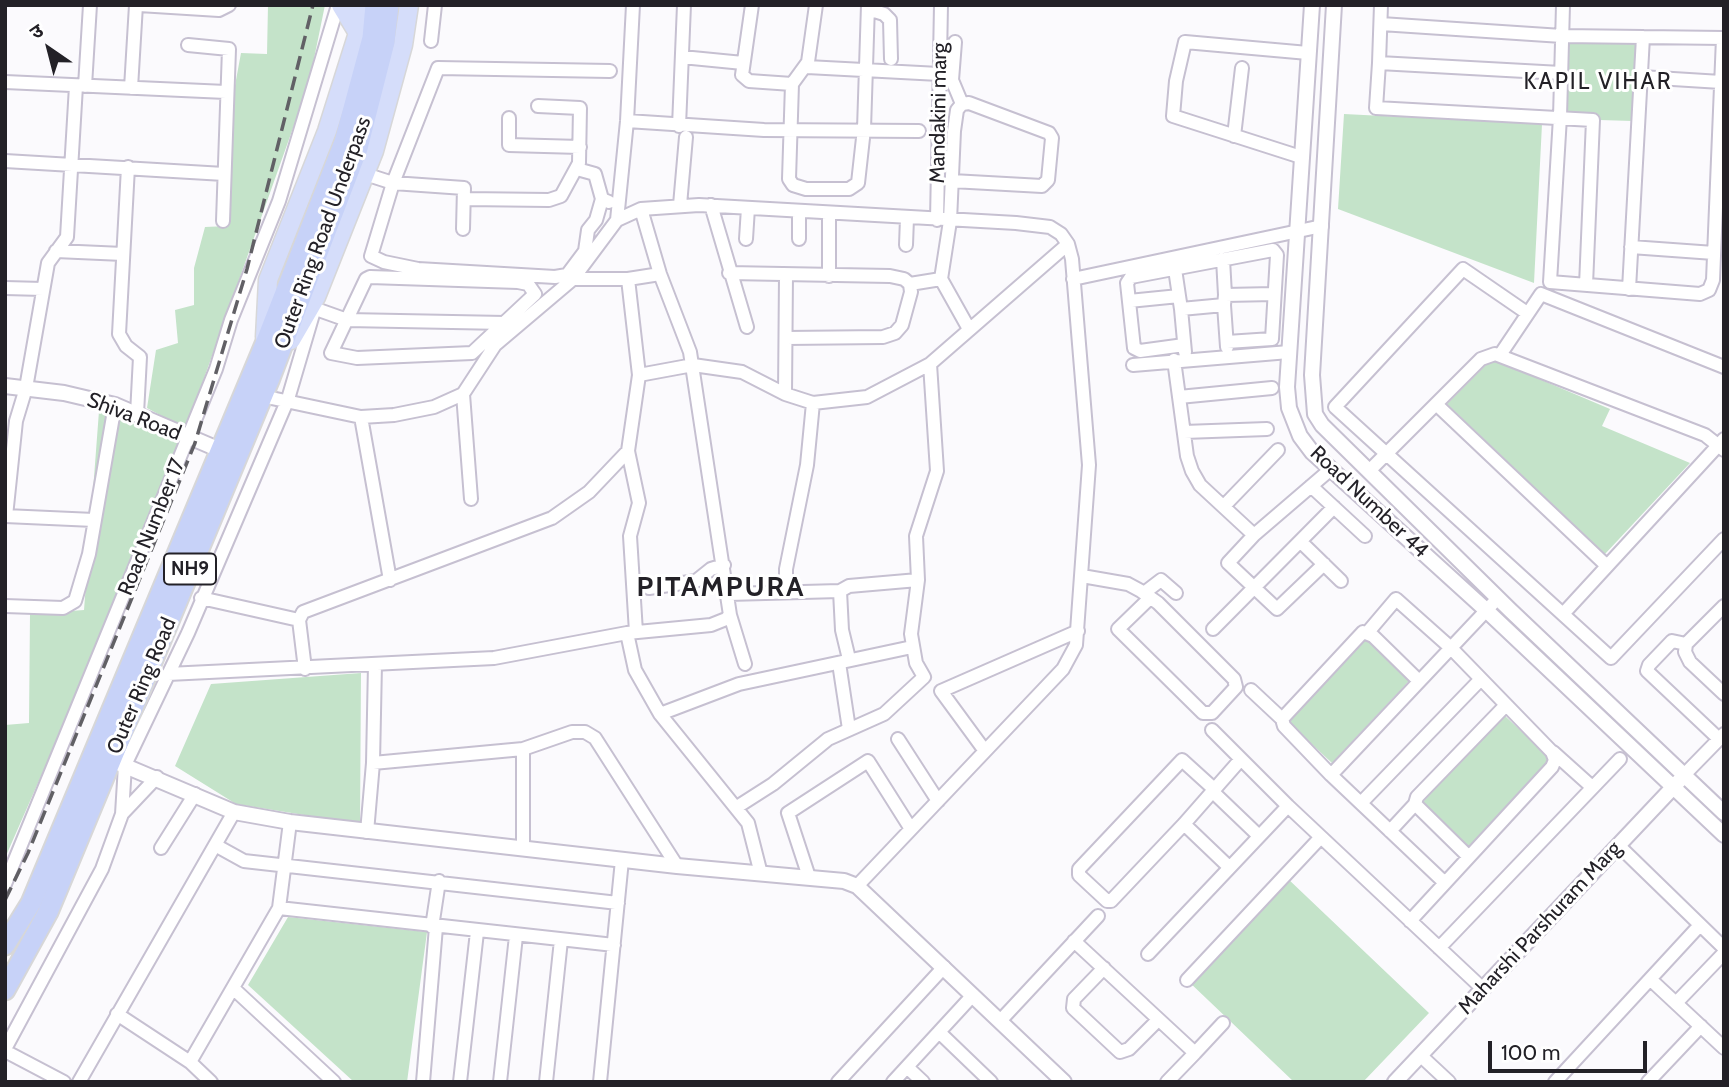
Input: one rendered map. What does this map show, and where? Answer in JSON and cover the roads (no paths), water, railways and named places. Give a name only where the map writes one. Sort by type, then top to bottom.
[{"type":"highway","name":"Outer Ring Road Underpass","points":[[265,344],[344,142],[372,38],[375,5]]},
{"type":"highway","name":"Outer Ring Road Underpass","points":[[266,387],[358,148],[385,42],[389,5]]},
{"type":"highway","name":"Outer Ring Road","points":[[5,945],[31,903],[265,344]]},
{"type":"highway","name":"Outer Ring Road","points":[[5,990],[48,912],[118,763],[266,387]]},
{"type":"main road","points":[[339,5],[358,33]]},
{"type":"main road","points":[[265,344],[268,280],[327,131],[358,33],[361,5]]},
{"type":"main road","points":[[266,387],[316,303],[365,174],[403,45],[409,5]]},
{"type":"street","points":[[90,5],[72,164],[67,237],[48,263],[26,388],[16,421],[6,516],[94,520]]},
{"type":"street","points":[[131,88],[137,5],[219,10],[229,5]]},
{"type":"street","name":"Road Number 17","points":[[5,884],[188,438],[279,201],[339,5]]},
{"type":"street","points":[[430,41],[435,5]]},
{"type":"street","points":[[266,387],[288,399],[361,417],[394,415],[434,407],[463,394],[502,331],[535,294],[528,284],[370,277],[366,279],[331,353],[350,358],[467,354],[476,351],[502,331],[573,279],[617,220],[628,121],[633,5]]},
{"type":"street","points":[[680,205],[684,5]]},
{"type":"street","points":[[752,5],[742,75],[749,81],[792,84]]},
{"type":"street","points":[[816,5],[807,67],[792,84],[789,179],[793,185],[806,189],[849,189],[858,183],[864,129],[868,7],[884,14],[890,20],[891,59]]},
{"type":"street","name":"Mandakini marg","points":[[937,220],[941,5]]},
{"type":"street","name":"Road Number 44","points":[[1312,5],[1287,387],[1294,422],[1312,452],[1486,610],[1724,835]]},
{"type":"street","name":"Road Number 44","points":[[1334,5],[1312,375],[1315,414],[1498,598],[1724,813]]},
{"type":"street","points":[[1381,5],[1376,108],[1593,120],[1586,285]]},
{"type":"street","points":[[1381,24],[1562,36],[1723,38],[1713,280],[1709,290],[1700,294],[1550,282],[1560,117],[1561,73],[1562,36],[1563,5]]},
{"type":"street","points":[[1629,289],[1643,37]]},
{"type":"street","points":[[955,42],[952,80],[962,104]]},
{"type":"street","points":[[1301,158],[1173,116],[1182,47],[1185,42],[1308,54]]},
{"type":"street","points":[[188,45],[229,49],[223,221]]},
{"type":"street","points":[[682,57],[743,64]]},
{"type":"street","points":[[1379,63],[1561,73]]},
{"type":"street","points":[[807,67],[939,74]]},
{"type":"street","points":[[577,169],[595,174],[602,199],[596,220],[589,230],[585,251],[567,275],[555,278],[418,269],[384,262],[371,256],[393,183],[438,68],[610,71]]},
{"type":"street","points":[[1234,136],[1242,68]]},
{"type":"street","points":[[1641,77],[1721,82]]},
{"type":"street","points":[[5,82],[226,92]]},
{"type":"street","points":[[952,181],[1042,186],[1048,180],[1053,143],[1049,133],[969,103],[962,104],[957,110],[954,131],[950,221],[941,279],[969,329]]},
{"type":"street","points":[[465,199],[555,199],[561,196],[577,169],[580,108],[538,106]]},
{"type":"street","points":[[509,118],[509,145],[580,147]]},
{"type":"street","points":[[628,121],[682,131],[919,131]]},
{"type":"street","points":[[938,131],[954,131]]},
{"type":"street","points":[[5,161],[225,174]]},
{"type":"street","points":[[128,167],[119,334],[126,346],[140,357],[137,414]]},
{"type":"street","points":[[365,174],[393,183],[464,188],[463,229]]},
{"type":"street","points":[[602,199],[620,206]]},
{"type":"street","points":[[617,220],[640,209],[711,205],[1050,227],[1061,234],[1069,244],[1089,465],[1076,645],[1063,669],[857,886]]},
{"type":"street","points":[[711,205],[729,274],[747,327]]},
{"type":"street","points":[[746,239],[748,208]]},
{"type":"street","points":[[640,209],[693,365],[730,615],[745,664]]},
{"type":"street","points":[[799,211],[799,239]]},
{"type":"street","points":[[829,213],[829,276]]},
{"type":"street","points":[[906,245],[907,218]]},
{"type":"street","points":[[1073,279],[1322,226]]},
{"type":"street","points":[[639,375],[693,365],[742,372],[785,394],[813,403],[867,397],[930,364],[1069,244]]},
{"type":"street","points":[[1631,247],[1714,253]]},
{"type":"street","points":[[1184,345],[1140,351],[1134,348],[1127,283],[1131,277],[1273,250],[1278,255],[1272,339],[1227,342]]},
{"type":"street","points":[[57,251],[124,254]]},
{"type":"street","points":[[1223,259],[1227,356]]},
{"type":"street","points":[[1175,269],[1184,345],[1180,360],[1179,397],[1192,471],[1200,485],[1254,535]]},
{"type":"street","points":[[1527,313],[1463,270],[1335,407],[1611,658],[1724,539]]},
{"type":"street","points":[[573,279],[628,279],[660,274]]},
{"type":"street","points":[[729,274],[890,276],[904,279],[910,284],[911,292],[902,325],[895,333],[883,337],[786,338]]},
{"type":"street","points":[[785,394],[786,275]]},
{"type":"street","points":[[628,279],[639,375],[628,451],[639,503],[631,536],[631,632],[635,670],[660,714],[748,823],[761,874]]},
{"type":"street","points":[[910,284],[941,279]]},
{"type":"street","points":[[5,288],[43,289]]},
{"type":"street","points":[[1129,301],[1225,300],[1275,294]]},
{"type":"street","points":[[1500,355],[1541,294],[1724,367]]},
{"type":"street","points":[[122,814],[118,763],[168,674],[288,399],[316,303],[347,320],[502,331]]},
{"type":"street","points":[[1133,365],[1289,352]]},
{"type":"street","points":[[1369,471],[1487,355],[1500,355],[1705,435],[1722,445],[1563,614]]},
{"type":"street","points":[[737,807],[773,784],[822,743],[897,704],[924,677],[916,663],[911,634],[918,580],[916,537],[937,471],[930,364]]},
{"type":"street","name":"Shiva Road","points":[[5,386],[64,393],[115,405],[220,450]]},
{"type":"street","points":[[1179,397],[1272,388]]},
{"type":"street","points":[[463,394],[471,499]]},
{"type":"street","points":[[786,591],[786,569],[807,465],[813,403]]},
{"type":"street","points":[[1436,404],[1607,566]]},
{"type":"street","points":[[5,606],[63,608],[75,601],[82,586],[115,405]]},
{"type":"street","points":[[361,417],[390,580]]},
{"type":"street","points":[[1184,432],[1267,429]]},
{"type":"street","points":[[1224,506],[1278,450]]},
{"type":"street","points":[[305,669],[299,620],[303,612],[552,517],[589,492],[628,451]]},
{"type":"street","points":[[1324,564],[1277,609],[1228,563],[1254,535],[1331,469]]},
{"type":"street","points":[[1311,486],[1365,536]]},
{"type":"street","points":[[1213,629],[1334,508]]},
{"type":"street","points":[[1301,542],[1341,580]]},
{"type":"street","points":[[649,589],[696,581],[711,569],[724,565]]},
{"type":"street","points":[[1082,576],[1128,584],[1147,596],[1234,679],[1236,687],[1212,713],[1203,713],[1118,629],[1147,596],[1161,580],[1175,593]]},
{"type":"street","points":[[728,594],[840,591],[849,586],[918,580]]},
{"type":"street","points":[[840,591],[849,729]]},
{"type":"street","points":[[201,598],[299,620]]},
{"type":"street","points":[[1331,775],[1498,598]]},
{"type":"street","points":[[1282,719],[1358,636],[1368,632],[1396,599],[1451,648],[1552,752],[1592,786]]},
{"type":"street","points":[[1724,606],[1686,644],[1685,652],[1690,662],[1724,694]]},
{"type":"street","points":[[168,674],[494,658],[631,632],[711,625],[726,620],[730,615]]},
{"type":"street","points":[[985,751],[942,691],[1078,631]]},
{"type":"street","points":[[1368,632],[1419,681]]},
{"type":"street","points":[[1684,775],[1721,736],[1647,671],[1649,665],[1672,641],[1686,644]]},
{"type":"street","points":[[660,714],[730,687],[912,647]]},
{"type":"street","points":[[367,832],[373,763],[375,664]]},
{"type":"street","points":[[1361,803],[1481,679]]},
{"type":"street","points":[[1251,690],[1282,719],[1284,726],[1331,775],[1445,883]]},
{"type":"street","points":[[1390,831],[1415,804],[1417,797],[1506,705]]},
{"type":"street","points":[[1212,730],[1288,806],[1483,989]]},
{"type":"street","points":[[373,763],[523,749],[572,732],[585,732],[594,738],[677,866]]},
{"type":"street","points":[[898,739],[938,801]]},
{"type":"street","points":[[523,749],[523,849]]},
{"type":"street","points":[[1410,921],[1552,767],[1552,752]]},
{"type":"street","points":[[1241,759],[1213,790],[1184,824],[1111,901],[1107,901],[1079,875],[1079,869],[1182,760],[1213,790],[1259,836]]},
{"type":"street","points":[[1439,948],[1620,759]]},
{"type":"street","points":[[809,877],[788,813],[869,761],[911,829]]},
{"type":"street","points":[[118,763],[157,777],[234,812],[290,822],[677,866],[844,881],[857,886],[1064,1082]]},
{"type":"street","name":"Maharshi Parshuram Marg","points":[[1395,1082],[1684,775]]},
{"type":"street","points":[[64,1082],[42,1076],[5,1050],[102,869],[122,814],[157,777]]},
{"type":"street","points":[[161,848],[195,794]]},
{"type":"street","points":[[1415,804],[1469,857]]},
{"type":"street","points":[[1148,954],[1288,806]]},
{"type":"street","points":[[79,1082],[234,812]]},
{"type":"street","points":[[190,1062],[279,908],[290,822]]},
{"type":"street","points":[[1184,824],[1229,867]]},
{"type":"street","points":[[1187,980],[1321,837]]},
{"type":"street","points":[[215,845],[244,861],[618,903]]},
{"type":"street","points":[[1618,845],[1724,950],[1676,1003]]},
{"type":"street","points":[[600,1082],[622,860]]},
{"type":"street","points":[[423,1082],[439,881]]},
{"type":"street","points":[[279,908],[477,932],[614,945]]},
{"type":"street","points":[[1000,1021],[1098,916]]},
{"type":"street","points":[[1555,1082],[1700,925]]},
{"type":"street","points":[[460,1082],[477,932]]},
{"type":"street","points":[[500,1082],[516,936]]},
{"type":"street","points":[[546,1082],[561,940]]},
{"type":"street","points":[[1074,941],[1195,1053]]},
{"type":"street","points":[[838,1082],[944,967]]},
{"type":"street","points":[[1104,968],[1074,999],[1073,1008],[1120,1052],[1129,1049],[1158,1020]]},
{"type":"street","points":[[1650,979],[1724,1048]]},
{"type":"street","points":[[234,989],[334,1082]]},
{"type":"street","points":[[893,1082],[973,995]]},
{"type":"street","points":[[117,1014],[190,1062],[211,1082]]},
{"type":"street","points":[[1167,1082],[1223,1023]]},
{"type":"street","points":[[1648,1082],[1701,1026]]},
{"type":"street","points":[[939,1032],[991,1082]]},
{"type":"street","points":[[1420,1055],[1449,1082]]},
{"type":"street","points":[[907,1067],[923,1082]]},
{"type":"railway","points":[[5,900],[28,853],[195,443],[247,269],[313,5]]},
{"type":"district","name":"KAPIL VIHAR","points":[[1598,82]]},
{"type":"district","name":"PITAMPURA","points":[[721,588]]}]
